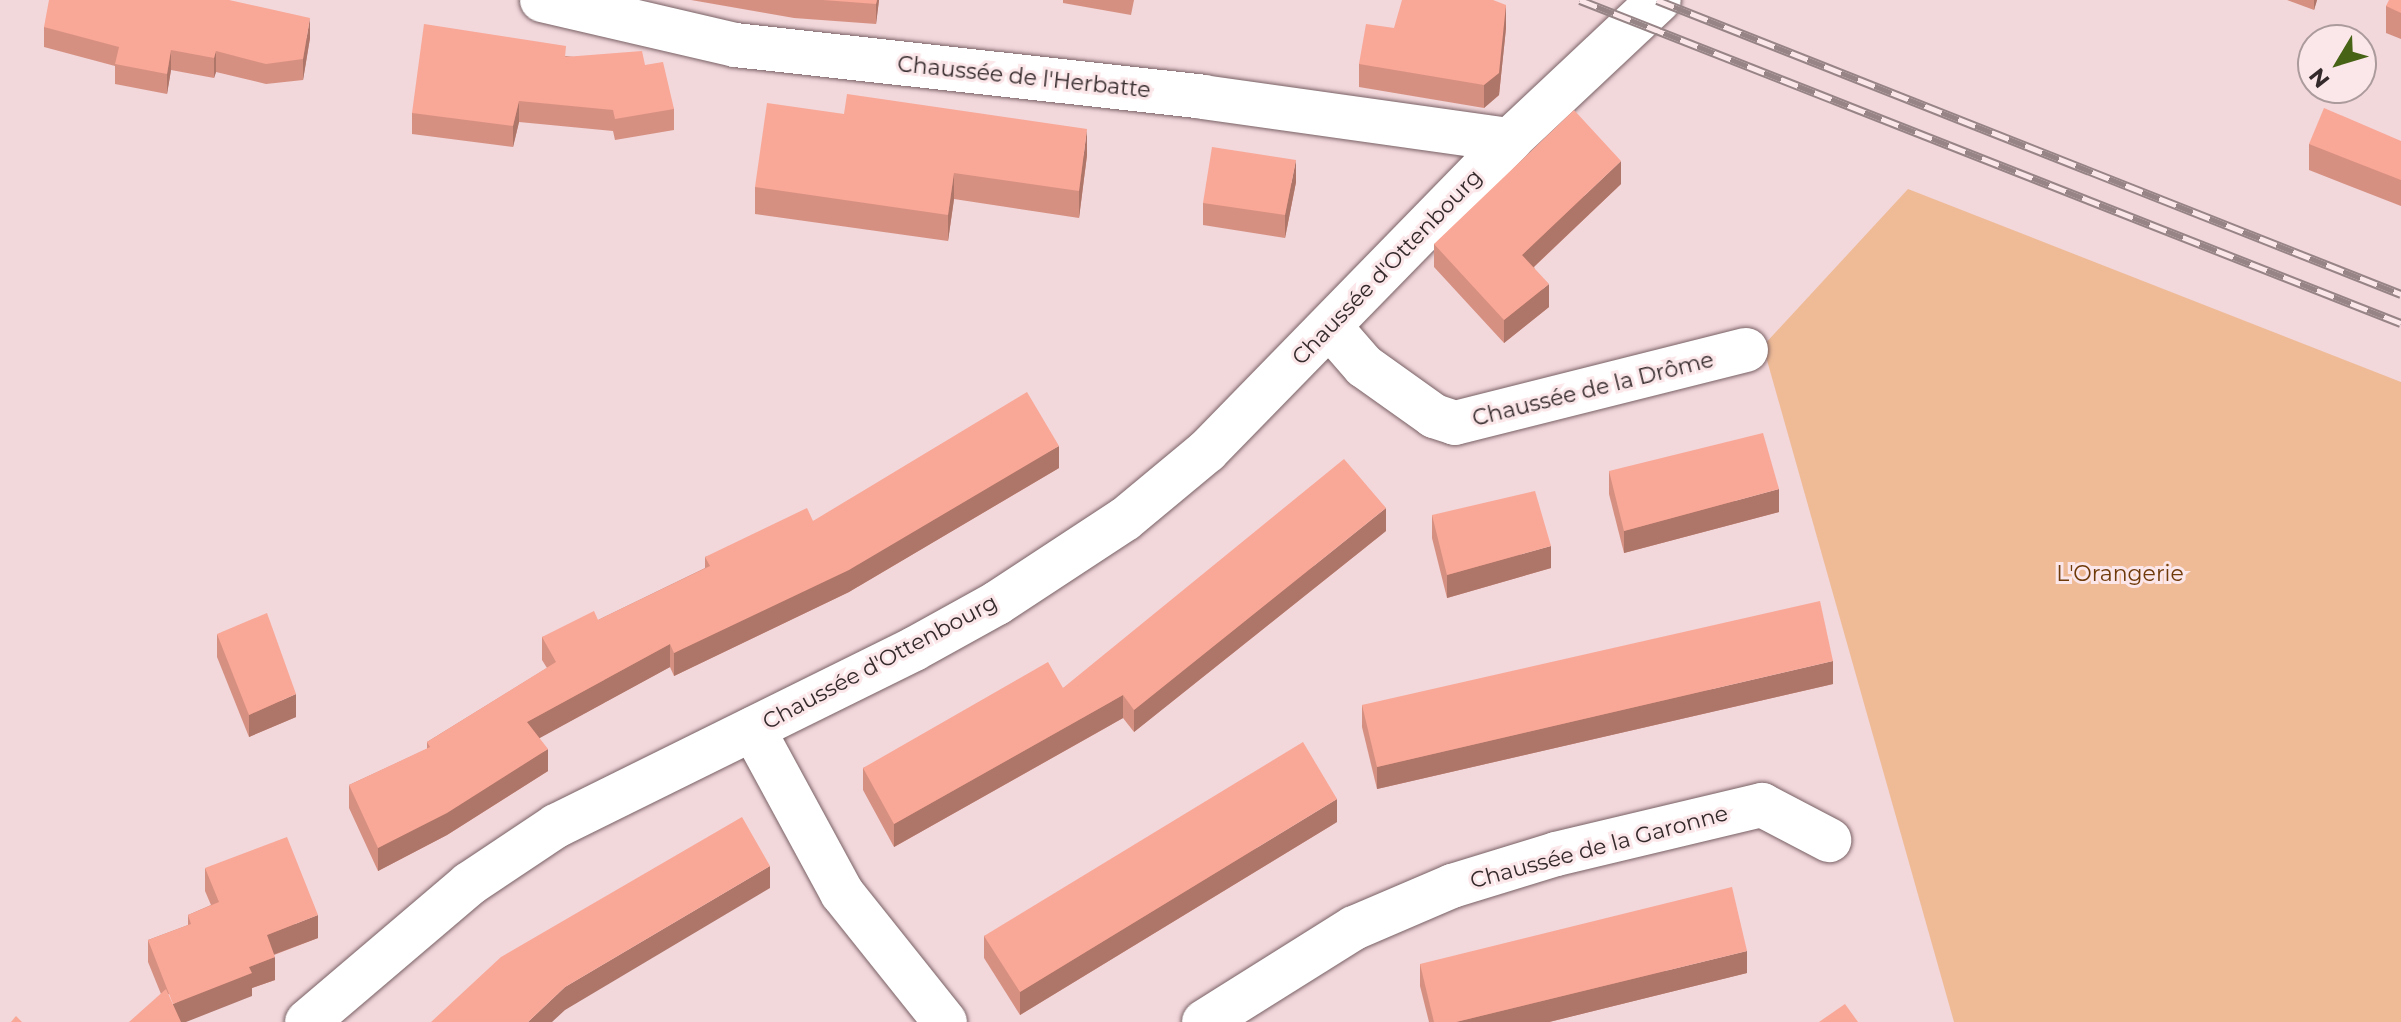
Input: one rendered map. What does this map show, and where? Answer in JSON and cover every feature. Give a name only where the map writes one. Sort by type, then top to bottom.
[{"type":"street","name":"Chaussée de l'Herbatte","points":[[542,0],[735,45],[1203,97],[1510,140]]},
{"type":"street","name":"Chaussée d'Ottenbourg","points":[[307,1022],[469,884],[531,842],[636,783],[753,729],[997,603],[1125,519],[1207,451],[1510,140],[1659,0]]},
{"type":"street","name":"Chaussée de la Drôme","points":[[1330,327],[1364,366],[1434,416],[1455,423],[1746,350]]},
{"type":"street","points":[[753,729],[842,893],[945,1022]]},
{"type":"street","name":"Chaussée de la Garonne","points":[[1204,1022],[1354,928],[1452,886],[1556,854],[1762,805],[1829,840]]},
{"type":"green space","name":"L'Orangerie","points":[[1908,189],[2401,382],[2401,1022],[1954,1022],[1763,346]]},
{"type":"building","points":[[49,0],[229,0],[310,18],[303,59],[266,64],[216,51],[214,58],[171,50],[167,74],[115,64],[119,47],[44,27]]},
{"type":"building","points":[[823,0],[877,0],[876,4]]},
{"type":"building","points":[[1402,0],[1493,0],[1506,5],[1499,73],[1484,85],[1359,64],[1366,24],[1394,28]]},
{"type":"building","points":[[2389,0],[2401,0],[2401,13],[2386,6]]},
{"type":"building","points":[[424,24],[566,46],[565,57],[642,51],[645,65],[663,62],[674,109],[615,119],[613,110],[519,101],[513,126],[412,113]]},
{"type":"building","points":[[847,94],[1087,129],[1079,191],[954,173],[948,215],[755,187],[767,103],[844,114]]},
{"type":"building","points":[[2324,108],[2401,141],[2401,180],[2309,144]]},
{"type":"building","points":[[1574,110],[1621,161],[1522,255],[1549,284],[1504,320],[1434,244]]},
{"type":"building","points":[[1212,147],[1296,160],[1285,215],[1203,203]]},
{"type":"building","points":[[1027,392],[1059,446],[849,570],[674,653],[670,644],[527,722],[548,749],[447,813],[378,848],[349,785],[430,747],[427,742],[556,662],[542,637],[594,611],[598,620],[710,566],[705,557],[807,508],[813,521]]},
{"type":"building","points":[[1763,433],[1779,489],[1624,531],[1609,471]]},
{"type":"building","points":[[1344,459],[1386,508],[1134,710],[1123,695],[894,824],[863,768],[1048,662],[1063,688]]},
{"type":"building","points":[[1535,491],[1551,546],[1447,575],[1432,515]]},
{"type":"building","points":[[1820,601],[1833,661],[1377,767],[1362,705]]},
{"type":"building","points":[[267,613],[296,694],[249,715],[217,634]]},
{"type":"building","points":[[1303,742],[1337,799],[1020,992],[984,936]]},
{"type":"building","points":[[742,817],[770,866],[565,987],[528,1022],[431,1022],[501,957]]},
{"type":"building","points":[[287,837],[318,915],[267,935],[275,957],[249,967],[252,973],[173,1004],[148,940],[191,924],[188,915],[219,902],[205,868]]},
{"type":"building","points":[[1732,887],[1747,951],[1456,1022],[1434,1022],[1420,964]]},
{"type":"building","points":[[166,989],[181,1022],[129,1022]]},
{"type":"building","points":[[1845,1004],[1858,1022],[1819,1022]]},
{"type":"railway","points":[[1580,0],[2401,323]]},
{"type":"railway","points":[[1657,0],[2401,294]]}]
